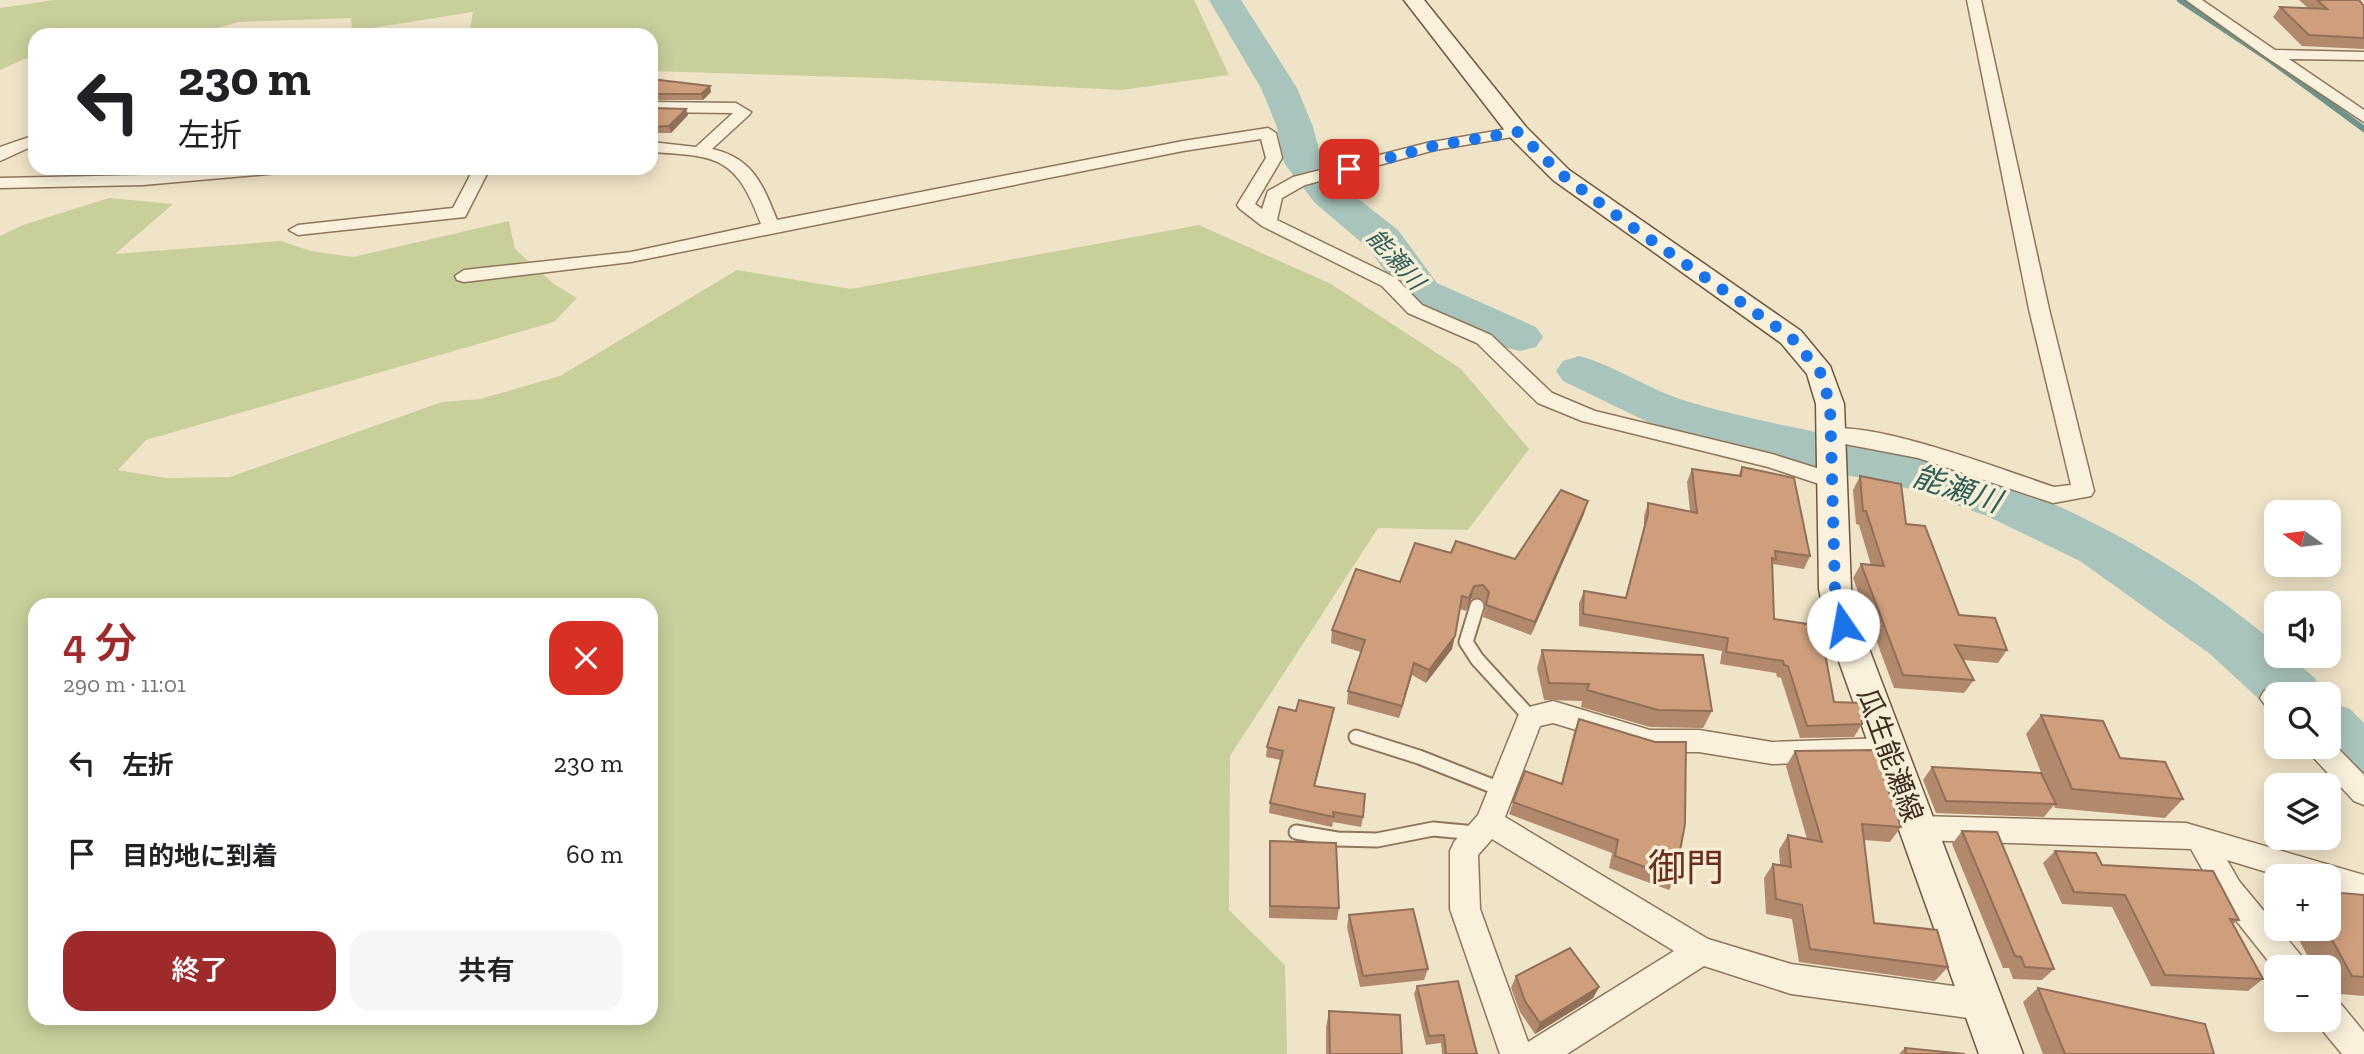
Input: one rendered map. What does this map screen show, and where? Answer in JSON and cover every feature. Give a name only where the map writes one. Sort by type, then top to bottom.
[{"type":"main road","name":"瓜生能瀬線","points":[[1414,0],[1518,132],[1561,174],[1791,337],[1820,372],[1830,404],[1835,589],[1843,625],[2001,1054]]},
{"type":"street","points":[[1831,435],[1861,438],[1922,451],[2053,495],[2083,491],[2039,309],[1974,0]]},
{"type":"street","points":[[2193,0],[2364,117]]},
{"type":"street","points":[[2271,54],[2364,56]]},
{"type":"street","points":[[658,107],[736,108],[743,113],[699,153]]},
{"type":"street","points":[[1268,222],[1274,195],[1299,181],[1433,146],[1518,132]]},
{"type":"street","points":[[464,276],[631,257],[1183,146],[1268,133],[1273,158],[1246,205],[1268,222],[1390,282],[1415,309],[1484,339],[1545,398],[1589,416],[1772,461],[1831,480]]},
{"type":"street","points":[[0,156],[6,150],[28,142]]},
{"type":"street","points":[[658,148],[699,153],[732,161],[756,188],[771,227]]},
{"type":"street","points":[[0,183],[143,180],[200,175]]},
{"type":"street","points":[[298,230],[459,213],[478,175]]},
{"type":"street","points":[[1516,1054],[1465,909],[1464,851],[1483,827],[1530,717],[1553,712],[1650,741],[1699,741],[1773,753],[1888,749]]},
{"type":"street","points":[[2331,759],[2364,793]]},
{"type":"street","points":[[1483,827],[1701,951],[1791,979],[1983,1005]]},
{"type":"street","points":[[1917,828],[2186,835],[2284,864]]},
{"type":"street","points":[[2202,840],[2230,890],[2282,955]]},
{"type":"street","points":[[2341,881],[2364,888]]},
{"type":"street","points":[[1538,1054],[1701,951]]},
{"type":"street","points":[[2341,1029],[2362,1054]]},
{"type":"lane","points":[[1477,606],[1466,642],[1477,659],[1530,717]]},
{"type":"lane","points":[[1356,737],[1419,757],[1500,789]]},
{"type":"lane","points":[[1296,832],[1337,839],[1377,840],[1433,829],[1483,827]]},
{"type":"green space","points":[[54,0],[1194,0],[1229,75],[1122,90],[881,78],[658,71],[658,28],[470,28],[473,12],[371,28],[352,28],[351,18],[238,22],[217,28],[28,28],[28,58],[0,70],[0,8]]},
{"type":"green space","points":[[109,198],[173,204],[115,254],[281,241],[311,251],[353,257],[509,221],[515,249],[554,284],[577,298],[554,322],[146,440],[118,470],[166,478],[230,477],[442,402],[480,399],[560,376],[737,270],[851,289],[1199,225],[1331,284],[1461,369],[1529,449],[1468,530],[1378,528],[1230,756],[1229,910],[1285,965],[1287,1054],[0,1054],[0,236],[23,225]]},
{"type":"building","points":[[2317,0],[2359,0],[2364,6],[2364,38],[2309,35],[2280,7],[2327,9]]},
{"type":"building","points":[[658,80],[710,86],[701,94],[658,94]]},
{"type":"building","points":[[658,108],[686,109],[669,126],[658,127]]},
{"type":"building","points":[[1742,467],[1794,478],[1810,556],[1775,551],[1776,559],[1772,558],[1774,619],[1820,626],[1834,702],[1861,703],[1862,724],[1807,726],[1788,666],[1784,665],[1783,661],[1726,652],[1728,638],[1583,614],[1584,591],[1626,598],[1648,514],[1648,503],[1697,513],[1692,469],[1741,476]]},
{"type":"building","points":[[1860,476],[1901,484],[1906,524],[1925,526],[1959,615],[1995,618],[2007,650],[1955,645],[1974,680],[1903,675],[1861,564],[1884,566],[1866,511],[1863,511]]},
{"type":"building","points":[[1561,490],[1588,501],[1535,622],[1486,605],[1489,592],[1483,585],[1474,586],[1469,598],[1462,596],[1455,636],[1429,670],[1414,663],[1402,706],[1348,691],[1365,640],[1332,630],[1356,569],[1400,582],[1415,543],[1451,553],[1456,541],[1515,559]]},
{"type":"building","points":[[1542,650],[1703,655],[1712,711],[1658,710],[1587,690],[1589,684],[1549,683]]},
{"type":"building","points":[[1299,700],[1334,708],[1314,786],[1365,794],[1363,817],[1333,812],[1334,817],[1270,803],[1283,751],[1267,747],[1279,707],[1296,711]]},
{"type":"building","points":[[2041,715],[2103,721],[2120,758],[2165,762],[2183,799],[2072,789]]},
{"type":"building","points":[[1579,719],[1655,742],[1686,742],[1685,824],[1675,878],[1615,856],[1618,840],[1513,802],[1525,771],[1562,784]]},
{"type":"building","points":[[1874,750],[1901,827],[1862,824],[1874,923],[1937,930],[1948,967],[1810,949],[1802,905],[1776,899],[1773,864],[1791,867],[1788,835],[1822,842],[1795,751]]},
{"type":"building","points":[[1932,767],[2041,773],[2056,804],[1946,801]]},
{"type":"building","points":[[1962,831],[1997,832],[2054,969],[2025,967],[2021,957],[2015,956]]},
{"type":"building","points":[[1270,841],[1336,843],[1339,908],[1270,906]]},
{"type":"building","points":[[2055,851],[2096,853],[2102,865],[2213,871],[2239,920],[2230,919],[2263,979],[2165,975],[2125,895],[2074,892]]},
{"type":"building","points":[[2341,893],[2364,895],[2364,977],[2352,976],[2333,941],[2341,941]]},
{"type":"building","points":[[1413,909],[1428,969],[1363,976],[1349,915]]},
{"type":"building","points":[[1570,948],[1599,987],[1540,1023],[1525,1001],[1516,976]]},
{"type":"building","points":[[1458,981],[1477,1054],[1446,1054],[1444,1035],[1429,1036],[1417,986]]},
{"type":"building","points":[[2038,988],[2205,1024],[2214,1054],[2065,1054]]},
{"type":"building","points":[[1329,1011],[1400,1015],[1402,1054],[1330,1054]]},
{"type":"building","points":[[1905,1048],[1965,1054],[1906,1054]]},
{"type":"waterway","name":"能瀬川","points":[[1225,0],[1279,88],[1295,127],[1303,163],[1329,195],[1383,239],[1422,292],[1520,337]]},
{"type":"waterway","points":[[2180,0],[2269,59],[2364,129]]},
{"type":"waterway","name":"能瀬川","points":[[1579,371],[1667,412],[1788,445],[1925,475],[2005,503],[2099,547],[2230,638],[2279,682]]},
{"type":"waterway","name":"能瀬川","points":[[2341,740],[2364,764]]},
{"type":"district","name":"御門","points":[[1686,868]]},
{"type":"route","points":[[1349,169],[1433,146],[1518,132],[1561,174],[1791,337],[1820,372],[1830,404],[1835,589],[1843,625]]}]
